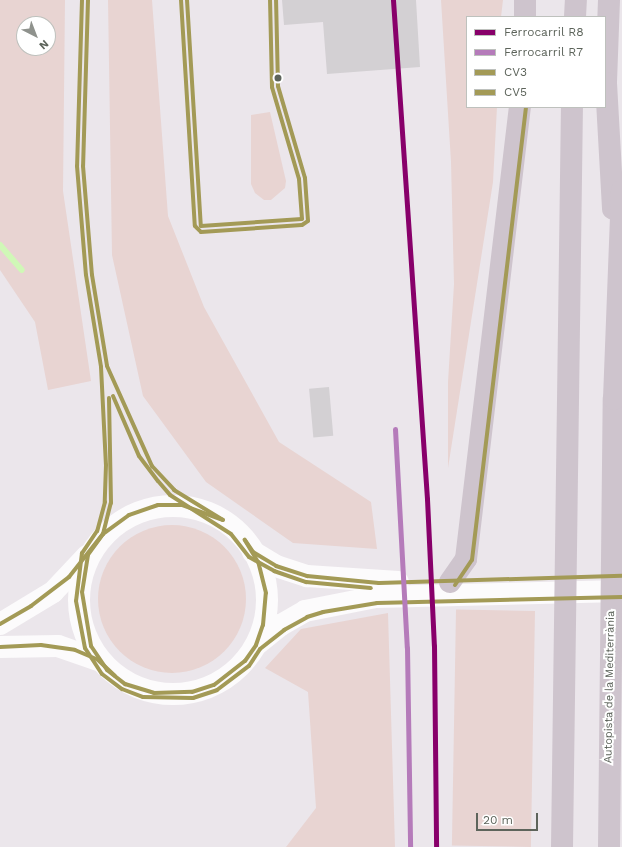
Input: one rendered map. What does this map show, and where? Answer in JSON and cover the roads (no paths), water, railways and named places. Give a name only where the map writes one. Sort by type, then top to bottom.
[{"type":"highway","points":[[525,16],[526,0]]},
{"type":"highway","points":[[569,0],[570,16]]},
{"type":"highway","points":[[575,16],[576,0]]},
{"type":"highway","points":[[609,0],[606,83],[618,290]]},
{"type":"highway","points":[[450,582],[466,559],[520,108]]},
{"type":"highway","points":[[562,847],[572,108]]},
{"type":"highway","name":"Autopista de la Mediterrània","points":[[609,847],[618,290],[622,190]]},
{"type":"street","points":[[0,624],[52,592],[88,555],[103,534],[129,515],[158,506],[173,504],[196,507],[223,520],[253,552],[276,566],[307,576],[378,590],[622,591]]},
{"type":"street","points":[[253,552],[266,593],[265,620],[256,646]]},
{"type":"street","points":[[88,555],[82,592],[83,611],[91,646],[98,660],[120,680],[144,691],[185,694],[203,689],[222,680],[245,661],[256,646],[281,625],[305,611],[378,590],[450,582],[622,576]]},
{"type":"street","points":[[0,648],[58,646],[98,660]]},
{"type":"waterway","points":[[0,245],[22,270]]},
{"type":"rail line","name":"R8","points":[[393,0],[427,499],[434,646],[436,847]]},
{"type":"rail line","name":"R7","points":[[395,429],[407,648],[410,847]]}]
